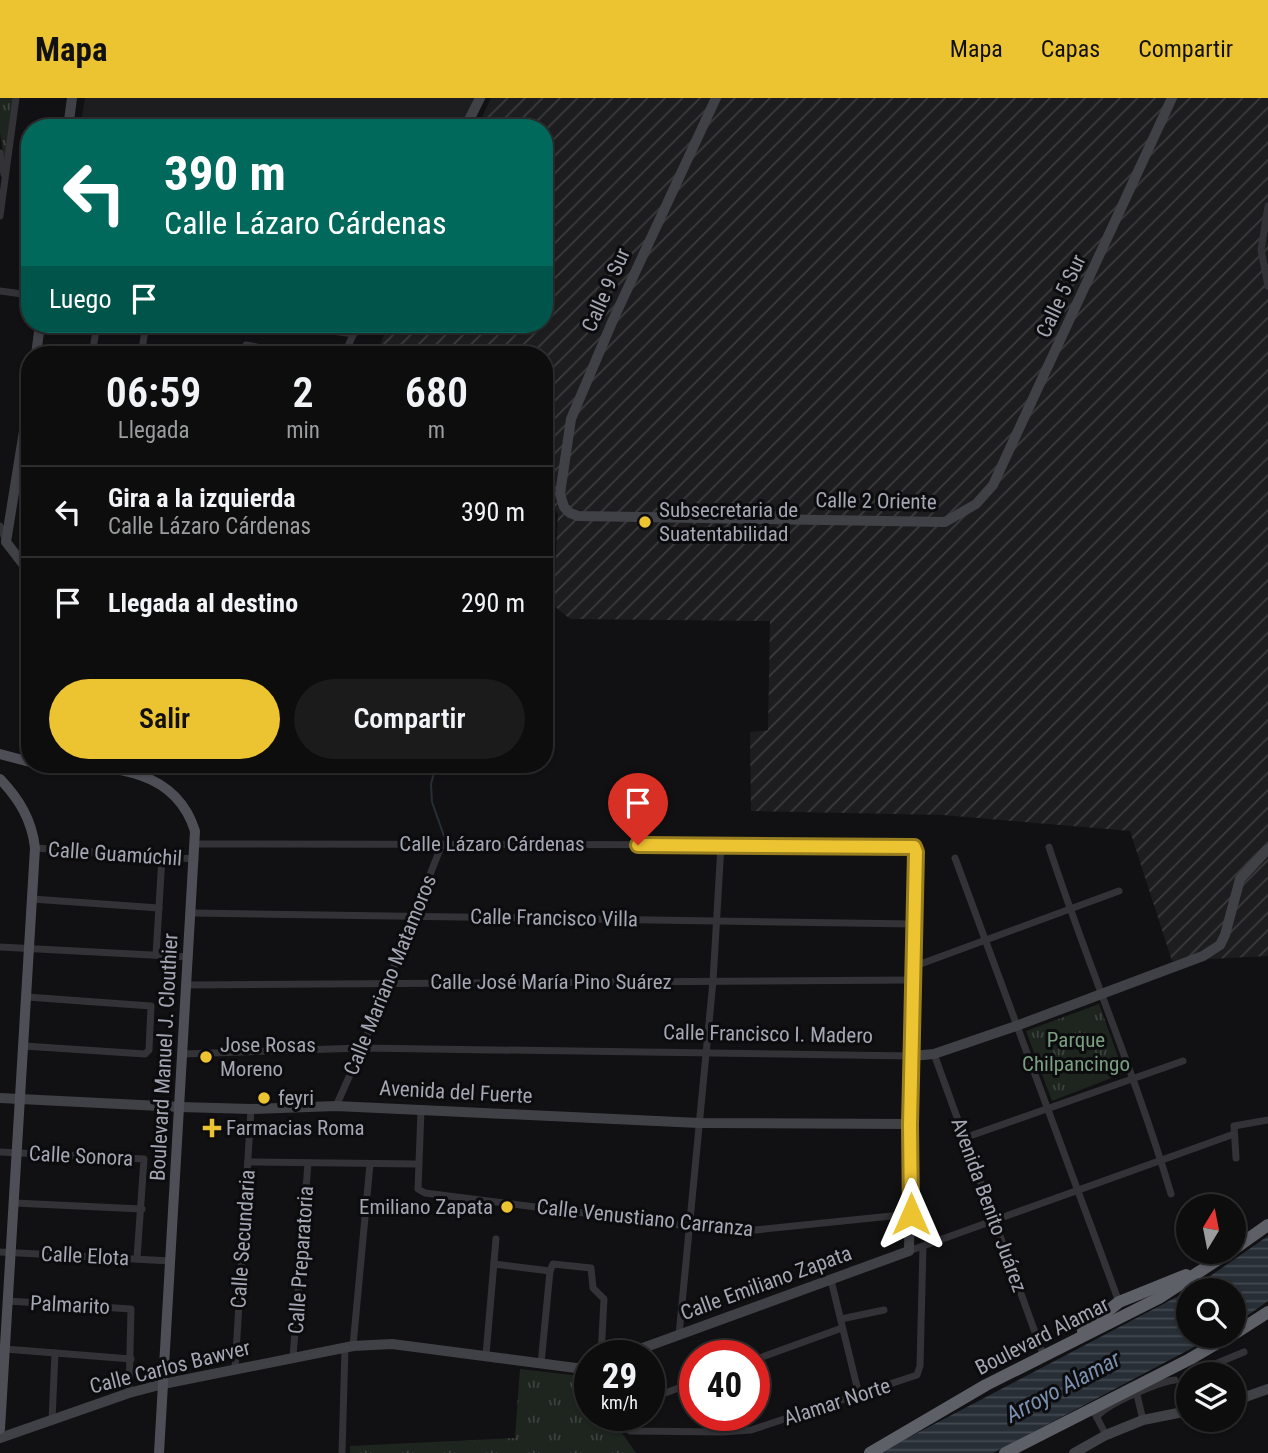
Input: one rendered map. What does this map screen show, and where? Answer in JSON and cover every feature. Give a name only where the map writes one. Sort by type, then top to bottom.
[{"type":"highway","name":"Boulevard Alamar","points":[[1246,1240],[1268,1225]]},
{"type":"highway","points":[[1061,1349],[1119,1302],[1212,1265]]},
{"type":"highway","name":"Boulevard Alamar","points":[[870,1453],[986,1385],[1159,1298],[1212,1265]]},
{"type":"highway","points":[[1246,1326],[1268,1312]]},
{"type":"highway","points":[[1005,1453],[1095,1413],[1209,1348]]},
{"type":"main road","points":[[0,754],[21,760]]},
{"type":"main road","name":"Boulevard Manuel J. Clouthier","points":[[133,773],[152,780],[173,794],[186,809],[195,831],[196,844],[159,1453]]},
{"type":"main road","points":[[0,779],[21,804],[33,832],[35,848],[14,1203],[6,1252],[8,1301],[0,1429]]},
{"type":"street","points":[[0,216],[16,98]]},
{"type":"street","points":[[69,119],[72,98]]},
{"type":"street","points":[[470,119],[480,98]]},
{"type":"street","name":"Calle 9 Sur","points":[[564,507],[560,494],[571,419],[613,320],[716,98]]},
{"type":"street","name":"Calle 5 Sur","points":[[976,504],[993,485],[1172,98]]},
{"type":"street","points":[[0,153],[5,181]]},
{"type":"street","points":[[1268,206],[1261,250],[1268,286]]},
{"type":"street","points":[[0,290],[21,294]]},
{"type":"street","points":[[348,346],[354,334]]},
{"type":"street","points":[[6,542],[21,452]]},
{"type":"street","name":"Calle 2 Oriente","points":[[564,507],[578,516],[945,522],[976,504]]},
{"type":"street","points":[[0,526],[6,542],[21,561]]},
{"type":"street","name":"Calle Lázaro Cárdenas","points":[[196,844],[914,847],[915,924]]},
{"type":"street","name":"Calle Mariano Matamoros","points":[[336,1106],[362,1048],[442,844]]},
{"type":"street","points":[[679,1335],[713,981],[721,845]]},
{"type":"street","points":[[1049,846],[1069,908],[1103,993],[1171,1194]]},
{"type":"street","name":"Calle Guamúchil","points":[[35,848],[195,859]]},
{"type":"street","name":"Calle Francisco I. Madero","points":[[183,1054],[362,1048],[912,1056],[934,1054],[1203,956],[1220,945],[1240,879],[1268,849]]},
{"type":"street","points":[[156,955],[162,857]]},
{"type":"street","points":[[955,858],[1119,1302]]},
{"type":"street","points":[[915,966],[1119,891]]},
{"type":"street","points":[[32,899],[159,908]]},
{"type":"street","name":"Calle Francisco Villa","points":[[192,913],[915,924]]},
{"type":"street","points":[[909,1251],[915,924]]},
{"type":"street","points":[[0,947],[189,957]]},
{"type":"street","name":"Calle José María Pino Suárez","points":[[187,985],[914,980]]},
{"type":"street","points":[[24,1046],[148,1053],[151,1006],[27,997]]},
{"type":"street","name":"Avenida Benito Juárez","points":[[934,1054],[1044,1357]]},
{"type":"street","points":[[964,1138],[1182,1061]]},
{"type":"street","name":"Avenida del Fuerte","points":[[0,1098],[251,1109],[336,1106],[699,1123],[910,1125]]},
{"type":"street","name":"Calle Secundaria","points":[[235,1369],[251,1109]]},
{"type":"street","points":[[248,1162],[418,1164],[421,1110]]},
{"type":"street","name":"Calle Emiliano Zapata","points":[[665,1340],[1234,1134],[1234,1126],[1268,1120]]},
{"type":"street","points":[[1234,1134],[1236,1158]]},
{"type":"street","name":"Calle Sonora","points":[[0,1152],[144,1159],[142,1209]]},
{"type":"street","name":"Calle Preparatoria","points":[[293,1357],[308,1163]]},
{"type":"street","points":[[342,1453],[349,1347],[370,1164]]},
{"type":"street","name":"Calle Venustiano Carranza","points":[[418,1164],[418,1189],[421,1192],[747,1233],[911,1214]]},
{"type":"street","points":[[14,1203],[142,1209],[137,1258]]},
{"type":"street","points":[[486,1356],[496,1239]]},
{"type":"street","name":"Alamar Norte","points":[[631,1431],[751,1430],[918,1375],[923,1246]]},
{"type":"street","name":"Calle Elota","points":[[6,1252],[171,1261]]},
{"type":"street","points":[[494,1264],[550,1271]]},
{"type":"street","points":[[541,1364],[550,1271],[553,1264],[591,1268],[593,1288],[604,1299],[602,1340]]},
{"type":"street","points":[[831,1280],[859,1395]]},
{"type":"street","name":"Palmarito","points":[[8,1301],[131,1309],[131,1359]]},
{"type":"street","points":[[841,1319],[884,1310]]},
{"type":"street","points":[[770,1354],[842,1328]]},
{"type":"street","points":[[349,1347],[387,1343],[574,1369]]},
{"type":"street","name":"Calle Carlos Bawver","points":[[0,1438],[129,1393],[163,1384],[349,1347]]},
{"type":"street","points":[[5,1349],[131,1359],[129,1393]]},
{"type":"street","points":[[1219,1362],[1244,1352]]},
{"type":"street","points":[[52,1420],[55,1353]]},
{"type":"street","points":[[1106,1435],[1095,1413],[1099,1414],[1112,1404],[1164,1381],[1175,1380]]},
{"type":"street","points":[[1246,1397],[1268,1389]]},
{"type":"street","points":[[1137,1395],[1143,1420]]},
{"type":"street","points":[[1074,1453],[1106,1435],[1143,1420],[1176,1413]]},
{"type":"shaded area","points":[[85,98],[475,98],[465,119],[82,119]]},
{"type":"shaded area","points":[[491,98],[1268,98],[1268,956],[1172,961],[1130,831],[943,815],[751,811],[750,732],[768,730],[770,621],[570,619],[553,605],[558,514],[553,506],[553,346],[379,346],[385,333],[553,333],[553,119],[481,119]]},
{"type":"green space","points":[[0,98],[14,98],[5,167],[0,132]]},
{"type":"green space","name":"Parque Chilpancingo","points":[[1099,1004],[1124,1073],[1052,1101],[1026,1031]]},
{"type":"green space","points":[[520,1369],[574,1375],[574,1431],[621,1431],[636,1453],[350,1453],[350,1446],[515,1438]]},
{"type":"water","points":[[1268,1236],[1268,1301],[1246,1317],[1246,1278],[1207,1278],[1228,1264],[1246,1264],[1246,1251]]},
{"type":"water","name":"Arroyo Alamar","points":[[1176,1297],[1176,1348],[1192,1348],[993,1453],[879,1453]]},
{"type":"waterway","points":[[434,773],[431,784],[432,802],[444,836]]},
{"type":"place","name":"Subsecretaria de Suatentabilidad","points":[[645,522]]},
{"type":"place","name":"Jose Rosas Moreno","points":[[206,1057]]},
{"type":"place","name":"feyri","points":[[264,1098]]},
{"type":"place","name":"Farmacias Roma","points":[[212,1128]]},
{"type":"place","name":"Emiliano Zapata","points":[[507,1207]]},
{"type":"route","points":[[638,845],[914,847],[911,1214]]}]
